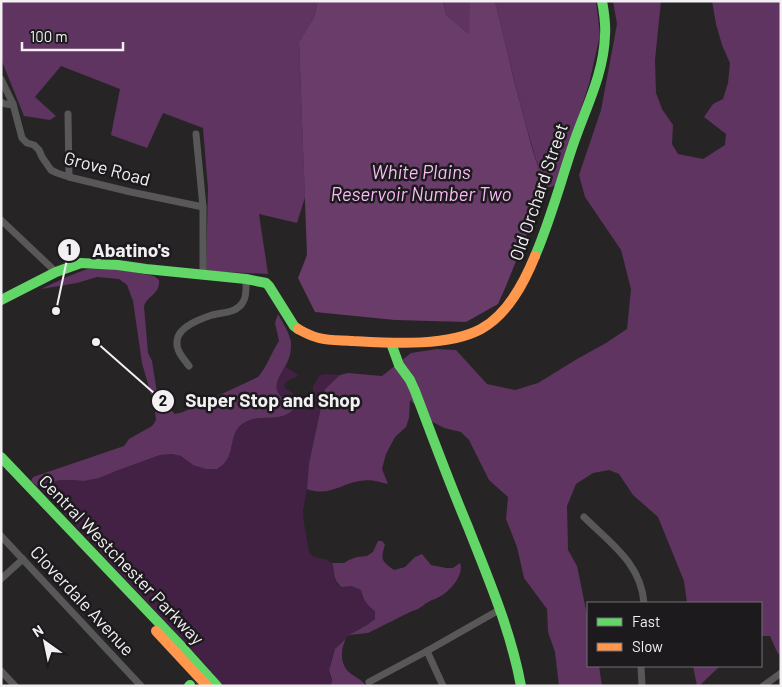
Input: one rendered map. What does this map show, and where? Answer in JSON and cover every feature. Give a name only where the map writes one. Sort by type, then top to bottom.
[{"type":"street","name":"Old Orchard Street","points":[[1,300],[56,272],[81,263],[118,265],[246,279],[266,283],[294,326],[306,334],[321,339],[392,343],[430,341],[473,333],[489,325],[508,306],[529,271],[545,231],[595,85],[605,37],[606,22],[602,1]]},
{"type":"street","name":"Grove Road","points":[[1,79],[13,104],[22,138],[39,150],[51,170],[69,177],[203,207]]},
{"type":"street","points":[[1,102],[8,105],[13,104]]},
{"type":"street","points":[[68,114],[69,177]]},
{"type":"street","points":[[196,134],[203,207],[203,274]]},
{"type":"street","points":[[1,220],[56,272]]},
{"type":"street","points":[[189,366],[178,348],[178,336],[190,324],[212,315],[235,310],[243,304],[246,279]]},
{"type":"street","points":[[392,343],[399,365],[410,380],[415,391],[449,482],[484,567],[517,665],[521,686]]},
{"type":"street","name":"Central Westchester Parkway","points":[[1,457],[217,686]]},
{"type":"street","name":"Central Westchester Parkway","points":[[1,469],[206,686]]},
{"type":"street","points":[[584,517],[620,551],[633,567],[642,588],[644,602]]},
{"type":"street","name":"Cloverdale Avenue","points":[[1,536],[140,686]]},
{"type":"street","points":[[1,579],[23,559]]},
{"type":"street","points":[[369,682],[499,610]]},
{"type":"street","points":[[427,651],[443,686]]},
{"type":"street","points":[[640,667],[642,686]]},
{"type":"street","points":[[1,672],[15,686]]},
{"type":"street","points":[[763,686],[781,673]]},
{"type":"shaded area","points":[[1,1],[318,1],[314,17],[299,42],[305,197],[297,223],[259,214],[268,274],[206,271],[208,189],[203,128],[163,113],[147,148],[111,135],[120,89],[61,66],[35,97],[56,116],[50,120],[24,116],[1,59]]},
{"type":"shaded area","points":[[443,1],[470,1],[470,35],[446,15]]},
{"type":"shaded area","points":[[495,1],[596,1],[600,35],[589,84],[556,185],[545,189],[524,119]]},
{"type":"shaded area","points":[[613,1],[661,1],[655,60],[656,93],[662,109],[673,125],[672,144],[678,154],[703,159],[725,145],[726,134],[704,117],[713,104],[723,99],[728,83],[730,63],[722,45],[712,1],[781,1],[781,653],[778,654],[770,636],[762,636],[762,602],[687,602],[684,581],[658,517],[633,495],[619,474],[609,470],[593,473],[576,484],[567,506],[568,550],[577,566],[587,613],[587,667],[599,667],[602,686],[559,686],[555,652],[548,632],[547,609],[524,578],[517,547],[506,519],[508,497],[489,480],[469,440],[461,432],[444,428],[431,421],[410,400],[409,418],[406,427],[395,437],[386,454],[382,469],[388,484],[364,480],[328,491],[321,492],[307,489],[309,463],[325,389],[340,375],[348,373],[382,376],[411,353],[437,349],[456,350],[487,384],[515,390],[538,383],[627,329],[631,289],[621,250],[585,197],[579,175],[601,110],[617,24]]},
{"type":"shaded area","points":[[112,268],[154,276],[159,280],[158,289],[144,306],[148,353],[152,361],[157,393],[175,414],[258,377],[279,341],[275,323],[278,314],[290,338],[291,350],[277,383],[278,392],[286,400],[293,403],[302,403],[283,416],[256,418],[241,425],[235,433],[228,457],[217,469],[206,469],[193,465],[181,456],[172,454],[160,455],[99,478],[84,481],[60,480],[45,484],[41,489],[31,481],[33,477],[124,446],[129,439],[152,426],[156,420],[154,405],[142,363],[133,301],[127,285],[119,279],[97,277],[77,283],[41,289],[87,269]]},
{"type":"shaded area","points":[[285,366],[299,376],[292,378],[284,386],[303,403],[307,401],[311,403],[313,386],[320,375],[340,375],[325,389],[322,401],[309,463],[303,511],[304,523],[309,552],[314,557],[325,559],[332,563],[335,569],[337,584],[342,587],[351,586],[361,590],[362,597],[375,610],[375,619],[344,639],[335,650],[329,669],[332,681],[331,686],[223,686],[205,664],[41,489],[45,484],[60,480],[84,481],[99,478],[160,455],[172,454],[181,456],[193,465],[231,448],[233,436],[239,427],[249,420],[265,417],[282,417],[301,404],[288,402],[278,394],[277,385]]},
{"type":"shaded area","points":[[378,541],[382,541],[385,545],[383,560],[394,570],[405,567],[415,557],[422,554],[431,565],[453,568],[460,563],[460,573],[454,584],[441,596],[368,633],[349,635],[375,619],[375,611],[366,602],[361,590],[351,586],[342,587],[339,584],[335,579],[332,563],[344,563],[357,557],[367,556],[373,552]]},
{"type":"shaded area","points":[[346,638],[342,652],[344,665],[350,673],[366,686],[331,686],[332,680],[329,670],[335,649]]},
{"type":"shaded area","points":[[693,667],[719,667],[699,686],[697,686]]},
{"type":"water","name":"White Plains Reservoir Number Two","points":[[318,1],[443,1],[446,15],[469,34],[470,1],[495,1],[532,148],[545,189],[498,304],[466,322],[395,320],[315,312],[298,278],[307,255],[299,42],[314,17]]},
{"type":"traffic: fast","points":[[535,256],[593,93],[601,64],[605,31],[602,1]]},
{"type":"traffic: fast","points":[[1,300],[56,272],[81,263],[118,265],[246,279],[266,283],[294,326],[298,329]]},
{"type":"traffic: fast","points":[[391,343],[399,365],[410,380],[415,391],[491,585],[517,665],[521,686]]},
{"type":"traffic: fast","points":[[1,457],[217,686]]},
{"type":"traffic: slow","points":[[298,329],[323,339],[384,342],[436,341],[468,335],[491,323],[507,306],[526,277],[535,256]]},
{"type":"traffic: slow","points":[[156,631],[207,686]]},
{"type":"place","name":"Abatino's","points":[[56,311]]},
{"type":"place","name":"Super Stop and Shop","points":[[96,342]]}]
